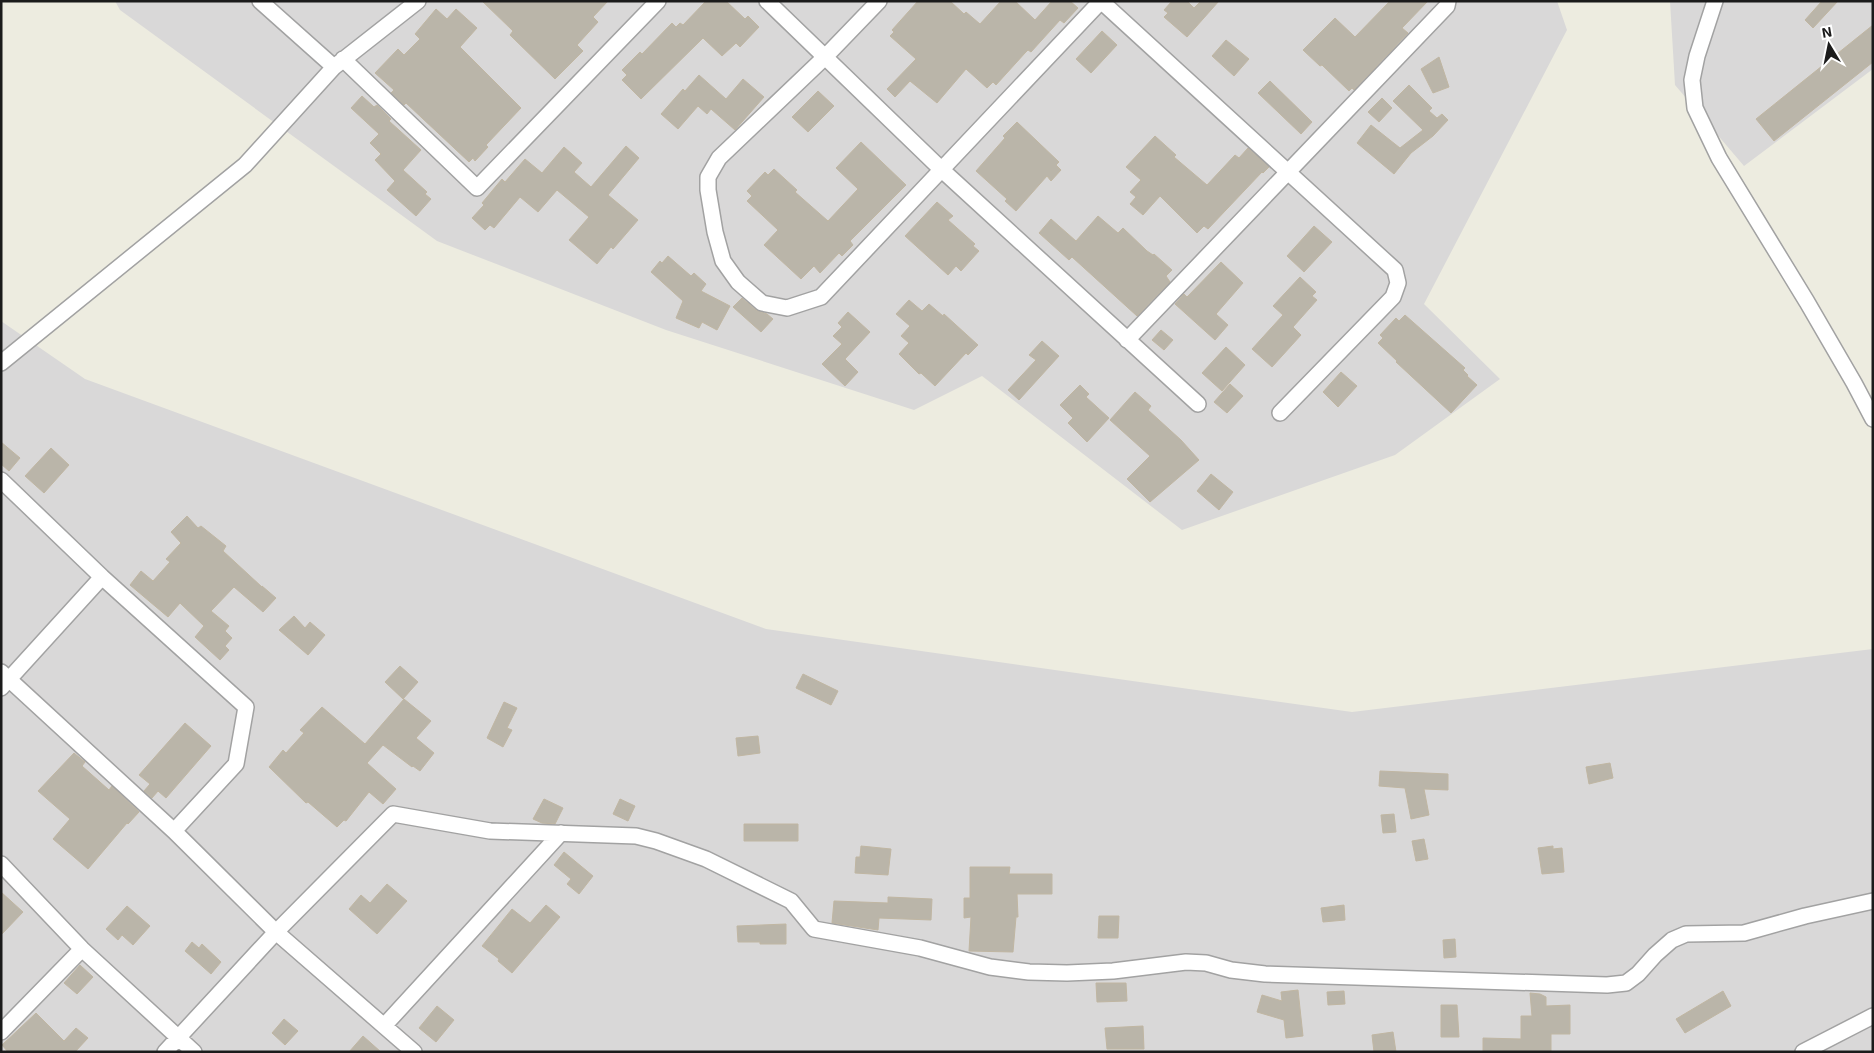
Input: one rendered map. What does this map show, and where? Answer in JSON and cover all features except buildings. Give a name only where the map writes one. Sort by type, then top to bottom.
[{"type":"street","points":[[260,1],[338,63],[477,188],[658,1]]},
{"type":"street","points":[[1,363],[245,165],[338,63],[418,1]]},
{"type":"street","points":[[767,1],[942,170],[1198,404]]},
{"type":"street","points":[[879,1],[825,57],[719,158],[708,177],[714,232],[724,261],[738,282],[762,303],[788,308],[821,297],[1101,1],[1395,270],[1398,283],[1393,297],[1280,413]]},
{"type":"street","points":[[1127,340],[1447,6],[1448,1]]},
{"type":"street","points":[[1715,1],[1692,80],[1695,108],[1719,158],[1807,302],[1873,418]]},
{"type":"street","points":[[1,480],[102,577],[246,707],[236,764],[174,831]]},
{"type":"street","points":[[102,577],[4,680],[174,831],[276,932],[414,1052]]},
{"type":"street","points":[[165,1052],[276,932],[393,814],[490,831],[636,836],[706,859],[791,901],[814,929],[920,948],[990,966],[1029,972],[1113,971],[1186,962],[1206,963],[1231,970],[1265,974],[1607,985],[1626,982],[1638,974],[1672,940],[1686,934],[1744,933],[1806,916],[1873,901]]},
{"type":"street","points":[[384,1026],[561,833]]},
{"type":"street","points":[[1,864],[82,949],[194,1052]]},
{"type":"street","points":[[1,1032],[82,949]]},
{"type":"street","points":[[1803,1052],[1873,1016]]},
{"type":"shaded area","points":[[115,1],[1557,1],[1567,30],[1424,304],[1500,379],[1395,455],[1182,530],[982,376],[914,410],[666,330],[437,241],[120,10]]},
{"type":"shaded area","points":[[1670,1],[1873,1],[1873,69],[1744,166],[1675,85]]},
{"type":"shaded area","points":[[1,321],[85,379],[766,629],[1352,712],[1873,649],[1873,1052],[1,1052]]}]
